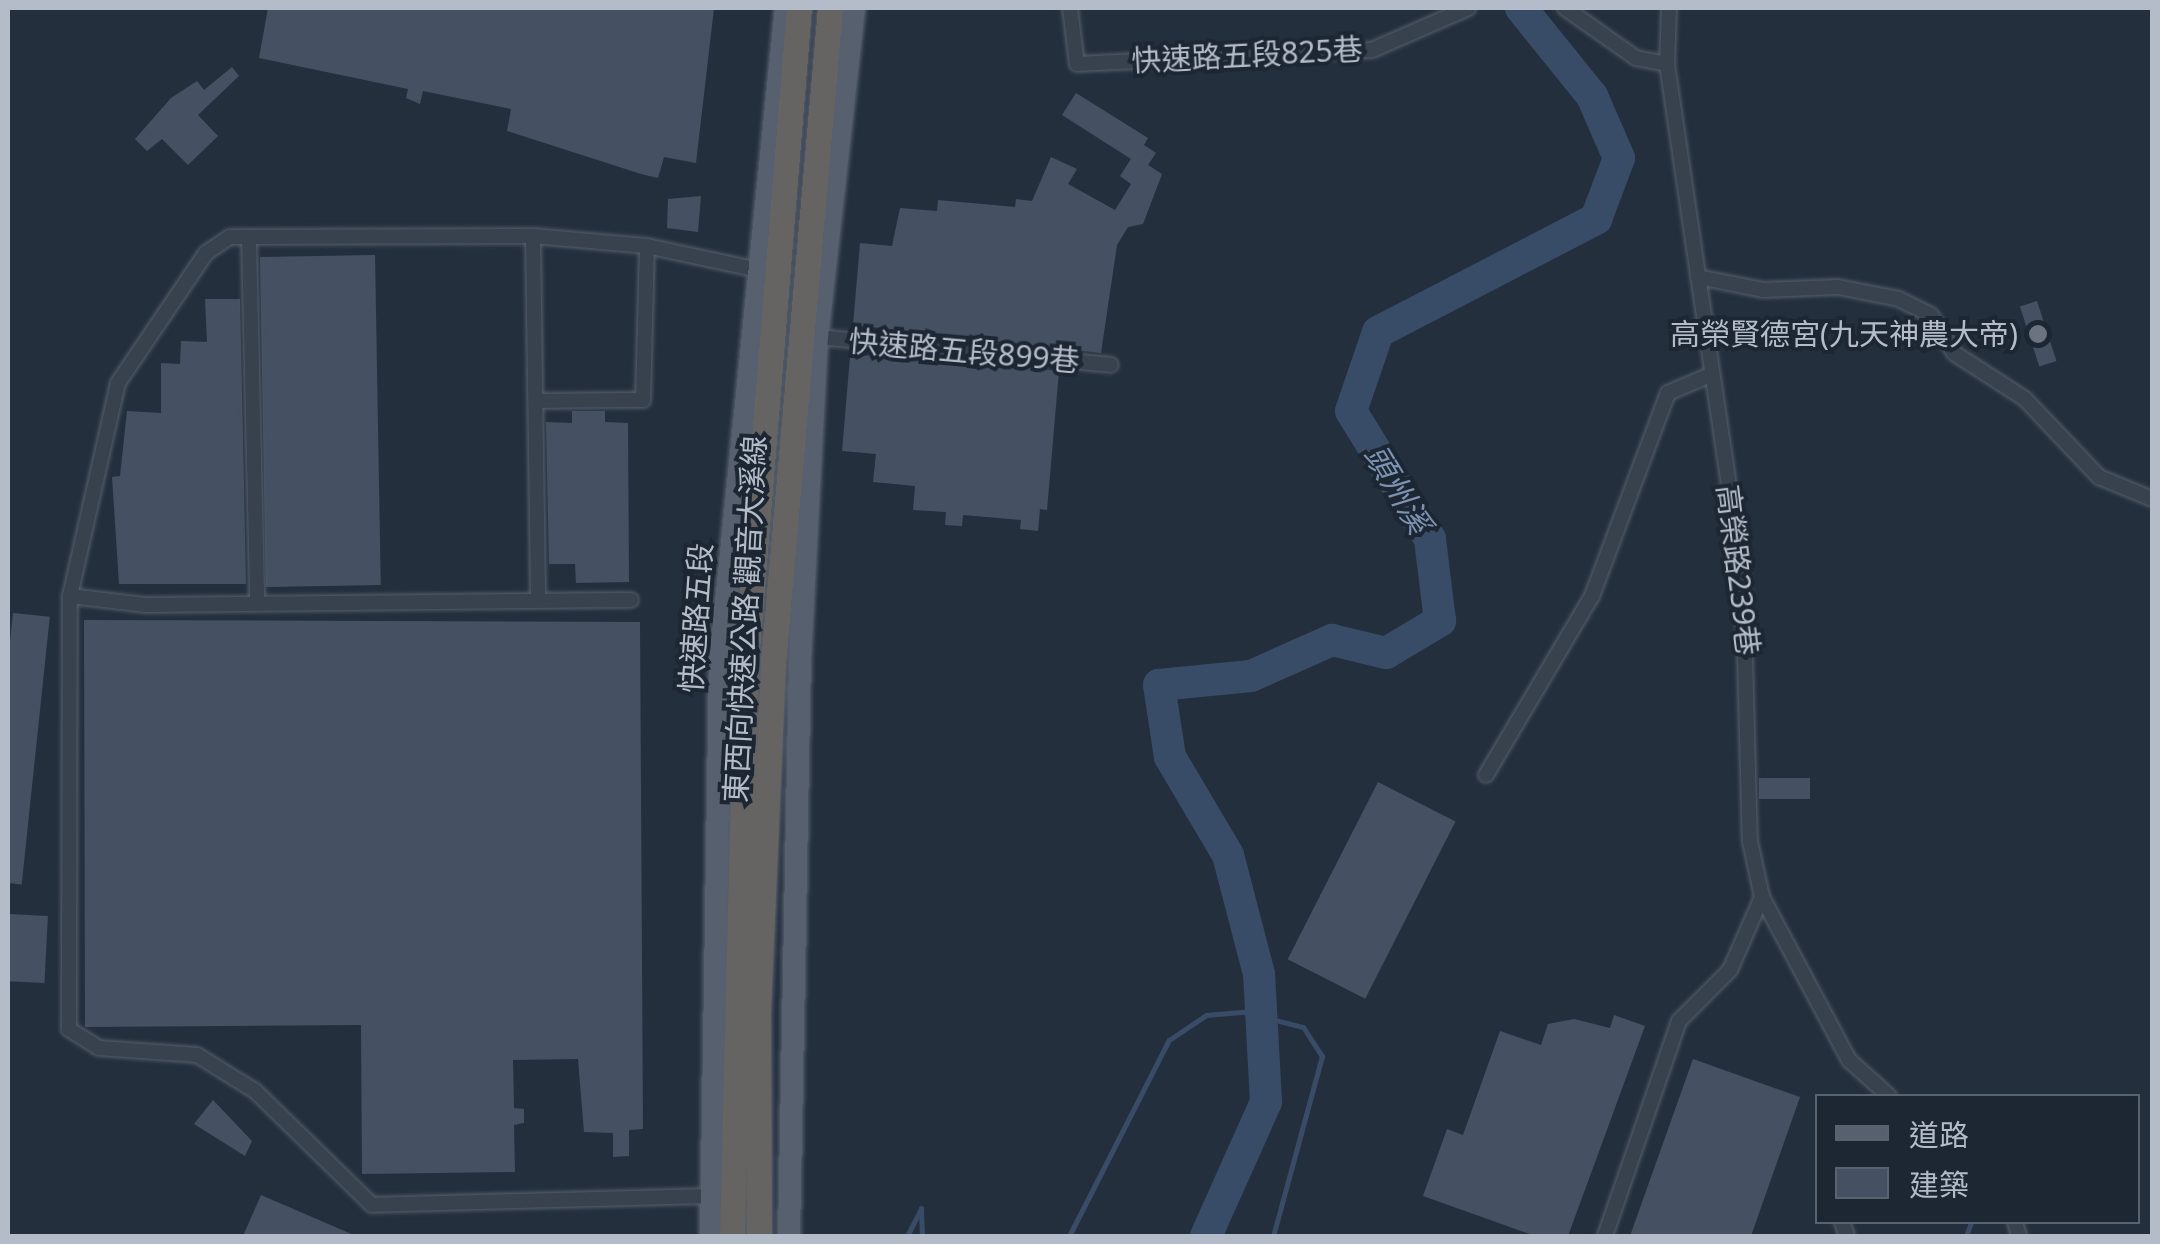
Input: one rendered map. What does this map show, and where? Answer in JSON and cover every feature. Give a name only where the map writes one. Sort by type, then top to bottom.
[{"type":"highway","name":"東西向快速公路 觀音大溪線","points":[[732,1236],[746,662],[799,8]]},
{"type":"highway","name":"東西向快速公路 觀音大溪線","points":[[759,1236],[758,1008],[773,663],[830,8]]},
{"type":"main road","name":"快速路五段","points":[[711,1236],[720,662],[786,8]]},
{"type":"main road","points":[[790,1236],[800,657],[817,337],[854,8]]},
{"type":"street","name":"快速路五段825巷","points":[[1074,9],[1077,64],[1372,50],[1468,8]]},
{"type":"street","points":[[1565,8],[1636,58],[1667,64]]},
{"type":"street","name":"高榮路239巷","points":[[1669,8],[1667,64],[1743,582],[1750,840],[1762,896],[1848,1060],[1879,1094]]},
{"type":"street","points":[[712,1196],[372,1204],[254,1091],[197,1056],[99,1048],[69,1029],[70,596],[118,384],[206,254],[230,237],[533,236],[646,246],[760,270]]},
{"type":"street","points":[[533,236],[539,401],[538,600]]},
{"type":"street","points":[[249,239],[257,602]]},
{"type":"street","points":[[539,401],[643,400],[646,246]]},
{"type":"street","points":[[1698,277],[1763,290],[1838,287],[1899,299],[1931,315],[1954,353],[2026,399],[2099,478],[2152,499]]},
{"type":"street","name":"快速路五段899巷","points":[[817,337],[1112,365]]},
{"type":"street","points":[[1486,775],[1592,596],[1668,393],[1710,376]]},
{"type":"street","points":[[70,596],[146,604],[631,600]]},
{"type":"street","points":[[1606,1236],[1679,1020],[1730,970],[1762,896]]},
{"type":"building","points":[[268,8],[714,8],[696,163],[664,157],[658,178],[641,174],[507,131],[511,109],[423,91],[420,104],[406,98],[408,89],[259,58]]},
{"type":"building","points":[[232,67],[239,76],[198,115],[218,136],[188,165],[162,139],[147,151],[135,139],[171,98],[197,81],[204,90]]},
{"type":"building","points":[[1076,93],[1148,138],[1144,145],[1156,153],[1148,165],[1162,174],[1143,224],[1128,227],[1117,245],[1101,353],[853,325],[860,243],[892,246],[900,208],[937,211],[938,200],[1015,207],[1016,199],[1032,201],[1051,157],[1077,169],[1068,184],[1115,210],[1131,184],[1120,176],[1131,159],[1062,115]]},
{"type":"building","points":[[701,196],[698,232],[667,228],[668,199]]},
{"type":"building","points":[[375,255],[381,585],[266,587],[260,257]]},
{"type":"building","points":[[205,299],[240,299],[246,584],[119,584],[112,477],[120,476],[127,411],[161,413],[161,363],[180,364],[181,341],[207,342]]},
{"type":"building","name":"高榮賢德宮(九天神農大帝)","points":[[2037,301],[2056,361],[2039,366],[2020,307]]},
{"type":"building","points":[[882,354],[1059,371],[1047,510],[1040,509],[1038,531],[1020,529],[1021,520],[963,515],[962,526],[945,525],[946,512],[913,510],[915,486],[873,482],[876,454],[842,451],[850,357]]},
{"type":"building","points":[[572,411],[605,411],[605,422],[628,423],[629,582],[576,583],[575,564],[549,564],[546,422],[572,423]]},
{"type":"building","points":[[13,613],[50,617],[22,884],[8,883],[8,661]]},
{"type":"building","points":[[84,620],[640,622],[643,1129],[629,1130],[629,1156],[613,1157],[613,1133],[584,1132],[578,1059],[513,1060],[514,1108],[524,1109],[524,1123],[514,1125],[515,1172],[362,1174],[361,1025],[85,1027]]},
{"type":"building","points":[[1759,778],[1810,778],[1810,799],[1759,799]]},
{"type":"building","points":[[1378,782],[1456,821],[1365,999],[1288,959]]},
{"type":"building","points":[[8,914],[48,916],[44,983],[8,981]]},
{"type":"building","points":[[1614,1015],[1645,1026],[1568,1236],[1535,1236],[1423,1196],[1447,1129],[1463,1135],[1500,1031],[1541,1045],[1548,1024],[1574,1019],[1610,1028]]},
{"type":"building","points":[[1693,1059],[1800,1097],[1751,1236],[1630,1236]]},
{"type":"building","points":[[213,1100],[252,1141],[245,1156],[194,1124]]},
{"type":"building","points":[[261,1195],[356,1236],[243,1236]]},
{"type":"waterway","name":"頭州溪","points":[[1206,1236],[1266,1102],[1259,974],[1228,855],[1170,757],[1159,685],[1251,676],[1332,640],[1386,653],[1440,621],[1430,539],[1351,411],[1378,332],[1596,219],[1619,158],[1592,96],[1521,8]]},
{"type":"waterway","points":[[1069,1236],[1169,1040],[1206,1015],[1244,1012],[1303,1027],[1322,1056],[1273,1236]]},
{"type":"waterway","points":[[907,1236],[921,1208],[922,1236]]},
{"type":"waterway","points":[[1966,1236],[1970,1224]]},
{"type":"place","name":"高榮賢德宮(九天神農大帝)","points":[[2038,334]]}]
